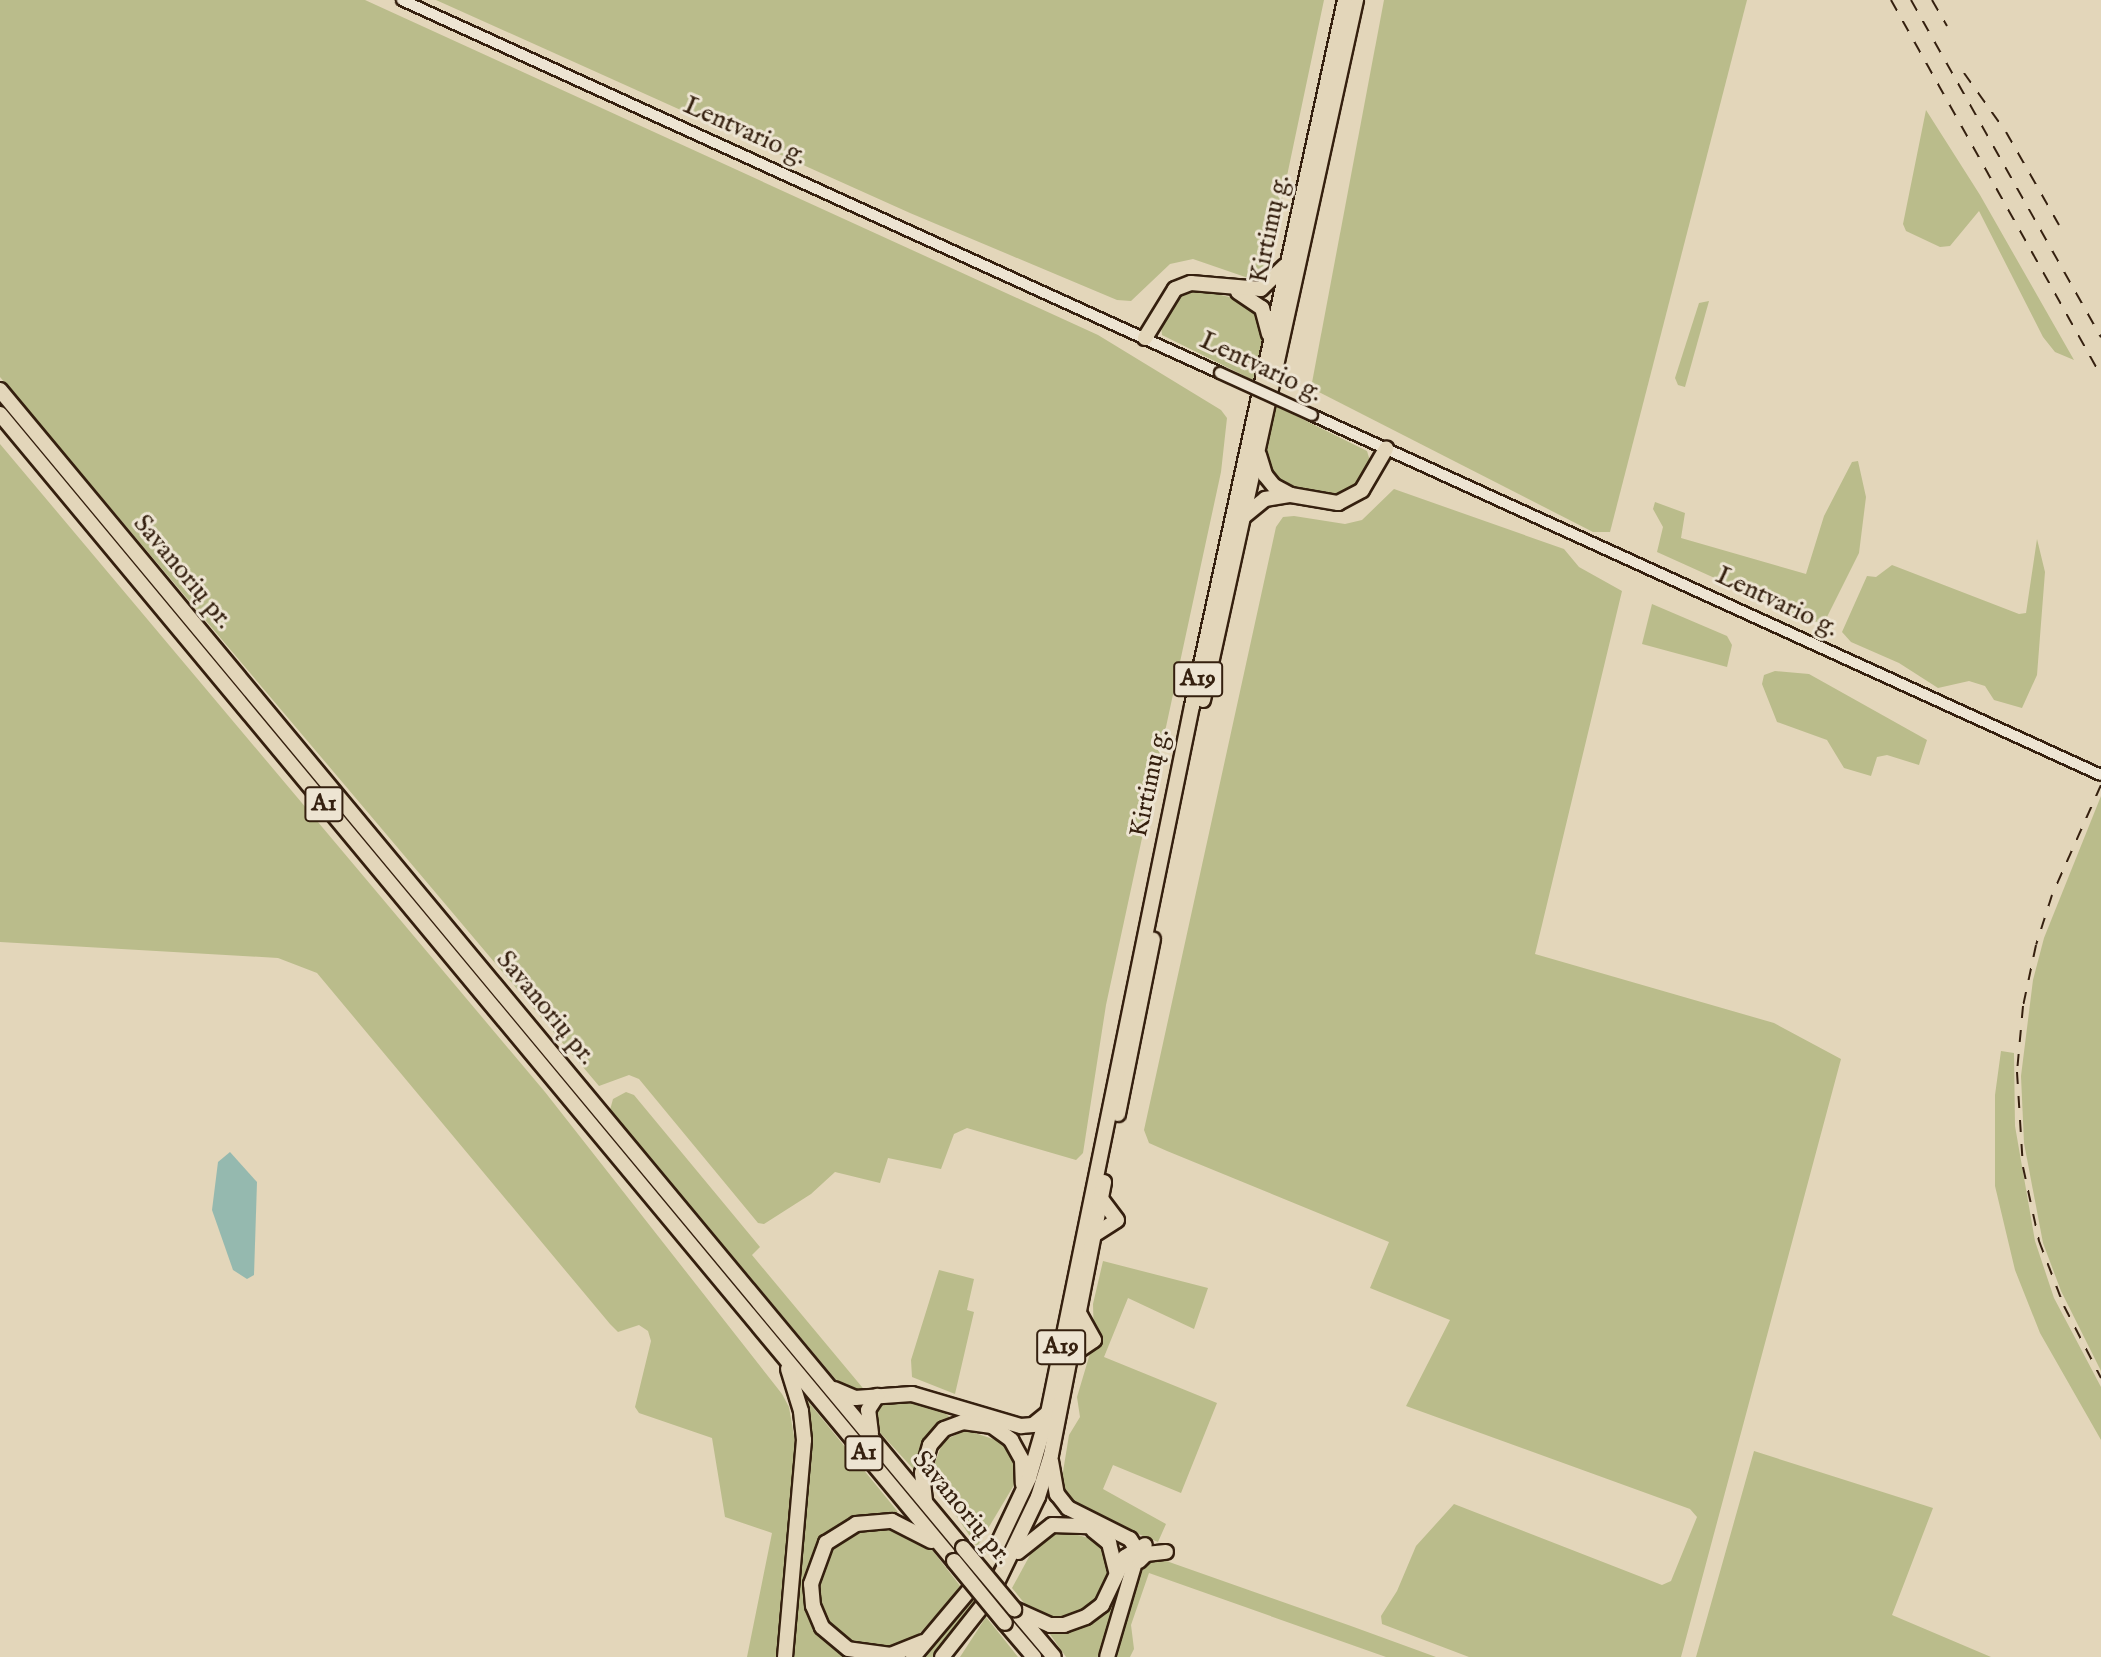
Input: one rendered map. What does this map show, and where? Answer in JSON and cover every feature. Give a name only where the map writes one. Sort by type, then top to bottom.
[{"type":"highway","name":"Kirtimų g.","points":[[1023,1495],[1048,1413],[1147,919],[1345,0]]},
{"type":"highway","name":"Kirtimų g.","points":[[1051,1455],[1078,1311],[1243,517],[1356,0]]},
{"type":"highway","points":[[1145,338],[1175,289],[1191,283],[1232,289],[1268,286],[1289,261]]},
{"type":"highway","points":[[1232,289],[1262,308],[1269,349]]},
{"type":"highway","name":"Savanorių pr.","points":[[0,390],[1054,1657]]},
{"type":"highway","name":"Savanorių pr.","points":[[0,414],[1034,1657]]},
{"type":"highway","points":[[1258,450],[1268,481],[1292,495],[1332,503],[1351,499],[1367,483],[1386,449]]},
{"type":"highway","points":[[1243,517],[1265,499],[1292,495]]},
{"type":"highway","points":[[1069,1357],[1094,1340],[1078,1311]]},
{"type":"highway","points":[[784,1357],[798,1397],[804,1440],[785,1657]]},
{"type":"highway","points":[[830,1387],[856,1398],[902,1392],[1021,1426],[1032,1425],[1048,1413]]},
{"type":"highway","points":[[872,1438],[868,1410],[877,1396]]},
{"type":"highway","points":[[931,1400],[963,1422],[992,1426],[1011,1440],[1022,1460],[1023,1495]]},
{"type":"highway","points":[[926,1502],[922,1473],[930,1445],[944,1429],[963,1422]]},
{"type":"highway","points":[[1051,1455],[1061,1500],[1109,1543],[1116,1571]]},
{"type":"highway","name":"A19","points":[[942,1657],[991,1595],[1009,1563],[1051,1455]]},
{"type":"highway","name":"A19","points":[[913,1657],[932,1638],[977,1581],[1023,1495]]},
{"type":"highway","points":[[932,1638],[891,1655],[865,1654],[841,1646],[816,1615],[812,1573],[834,1536],[865,1521],[901,1524],[944,1549]]},
{"type":"highway","points":[[1009,1563],[1044,1528],[1061,1522],[1093,1526],[1137,1544]]},
{"type":"highway","points":[[1107,1657],[1136,1567],[1137,1544]]},
{"type":"highway","points":[[1014,1609],[1050,1625],[1074,1622],[1102,1605],[1116,1571],[1137,1544]]},
{"type":"highway","points":[[1136,1567],[1146,1554],[1166,1552]]},
{"type":"main road","name":"Lentvario g.","points":[[402,0],[2101,775]]},
{"type":"green space","points":[[0,0],[365,0],[1098,335],[1221,410],[1227,418],[1221,472],[1106,1005],[1083,1153],[1076,1160],[967,1128],[954,1134],[941,1169],[888,1158],[880,1183],[835,1172],[811,1194],[764,1224],[758,1223],[639,1079],[629,1075],[599,1086],[0,377]]},
{"type":"green space","points":[[436,0],[1324,0],[1267,271],[1254,280],[1193,259],[1170,264],[1131,301],[1117,300],[910,213]]},
{"type":"green space","points":[[1384,0],[1747,0],[1610,532],[1593,532],[1311,388]]},
{"type":"green space","points":[[1926,110],[1980,195],[2074,360],[2055,352],[2043,337],[1979,211],[1950,246],[1940,247],[1906,231],[1903,224]]},
{"type":"green space","points":[[1201,290],[1253,303],[1265,328],[1253,380],[1162,335],[1161,325],[1175,298]]},
{"type":"green space","points":[[1709,301],[1685,387],[1678,385],[1675,378],[1699,303]]},
{"type":"green space","points":[[1276,406],[1367,451],[1370,461],[1356,487],[1331,497],[1279,485],[1264,460]]},
{"type":"green space","points":[[0,444],[545,1092],[782,1394],[789,1407],[795,1442],[777,1657],[747,1657],[772,1533],[725,1517],[712,1438],[639,1413],[635,1407],[651,1341],[648,1331],[639,1325],[618,1332],[610,1324],[317,973],[278,958],[0,942]]},
{"type":"green space","points":[[1858,461],[1866,497],[1859,553],[1824,623],[1810,621],[1657,552],[1663,527],[1653,509],[1655,502],[1685,513],[1681,538],[1806,574],[1824,516],[1852,462]]},
{"type":"green space","points":[[1394,489],[1564,549],[1579,567],[1622,591],[1535,954],[1774,1023],[1841,1059],[1681,1657],[1469,1657],[1382,1624],[1381,1616],[1397,1591],[1416,1546],[1454,1504],[1662,1585],[1671,1581],[1697,1517],[1690,1509],[1406,1406],[1450,1320],[1370,1288],[1389,1242],[1149,1143],[1144,1130],[1276,527],[1283,517],[1294,516],[1345,524],[1362,520]]},
{"type":"green space","points":[[2037,539],[2045,572],[2037,675],[2022,708],[1994,700],[1985,686],[1969,681],[1938,688],[1899,663],[1851,642],[1842,632],[1867,576],[1876,577],[1892,565],[2019,614],[2026,613]]},
{"type":"green space","points":[[1652,604],[1727,636],[1732,645],[1727,667],[1642,644]]},
{"type":"green space","points":[[1775,671],[1809,674],[1927,740],[1919,765],[1887,755],[1877,757],[1871,776],[1844,768],[1827,740],[1777,722],[1762,684],[1764,675]]},
{"type":"green space","points":[[2101,796],[2101,1371],[2061,1291],[2043,1243],[2024,1143],[2021,1076],[2033,980],[2044,938]]},
{"type":"green space","points":[[2001,1051],[2014,1053],[2015,1126],[2035,1241],[2054,1298],[2101,1387],[2101,1440],[2040,1333],[2015,1270],[1995,1186],[1995,1095]]},
{"type":"green space","points":[[626,1092],[634,1095],[760,1247],[752,1255],[867,1393],[843,1388],[610,1110],[613,1099]]},
{"type":"green space","points":[[1103,1261],[1208,1288],[1194,1329],[1128,1298],[1104,1357],[1217,1403],[1181,1493],[1113,1465],[1103,1489],[1166,1524],[1158,1542],[1077,1509],[1067,1502],[1061,1484],[1069,1435],[1080,1417],[1077,1397],[1094,1340],[1093,1304]]},
{"type":"green space","points":[[939,1270],[974,1279],[967,1310],[974,1312],[955,1394],[912,1377],[911,1360]]},
{"type":"green space","points":[[802,1394],[898,1512],[845,1523],[818,1547],[810,1566],[805,1588],[809,1611],[857,1657],[789,1657]]},
{"type":"green space","points":[[899,1398],[939,1408],[952,1419],[917,1473],[874,1426],[874,1405]]},
{"type":"green space","points":[[966,1430],[1005,1443],[1017,1465],[1014,1485],[977,1547],[938,1488],[933,1468],[943,1441]]},
{"type":"green space","points":[[1043,1450],[1033,1498],[1009,1552],[976,1606],[933,1657],[919,1657],[970,1597]]},
{"type":"green space","points":[[1754,1451],[1933,1508],[1892,1615],[1991,1657],[1696,1657]]},
{"type":"green space","points":[[888,1524],[929,1546],[961,1587],[911,1643],[872,1653],[837,1638],[819,1612],[815,1581],[831,1545],[857,1527]]},
{"type":"green space","points":[[1061,1530],[1095,1540],[1114,1569],[1092,1610],[1052,1621],[1030,1610],[1012,1588],[1036,1544]]},
{"type":"green space","points":[[1155,1557],[1436,1657],[1386,1657],[1149,1573],[1131,1625],[1134,1649],[1130,1657],[1111,1657],[1141,1565]]},
{"type":"green space","points":[[1133,1569],[1103,1657],[1066,1657],[1047,1630],[1071,1628]]},
{"type":"green space","points":[[986,1617],[1003,1638],[1018,1657],[960,1657]]},
{"type":"water","points":[[230,1152],[257,1182],[254,1275],[247,1279],[233,1270],[212,1210],[218,1162]]},
{"type":"railway","points":[[1891,0],[2101,376]]},
{"type":"railway","points":[[1911,0],[2101,337]]},
{"type":"railway","points":[[1932,0],[1947,26]]},
{"type":"railway","points":[[1964,73],[2006,132],[2059,225]]},
{"type":"railway","points":[[2101,785],[2052,895],[2036,945],[2023,1006],[2017,1072],[2023,1167],[2039,1241],[2064,1306],[2101,1378]]}]
